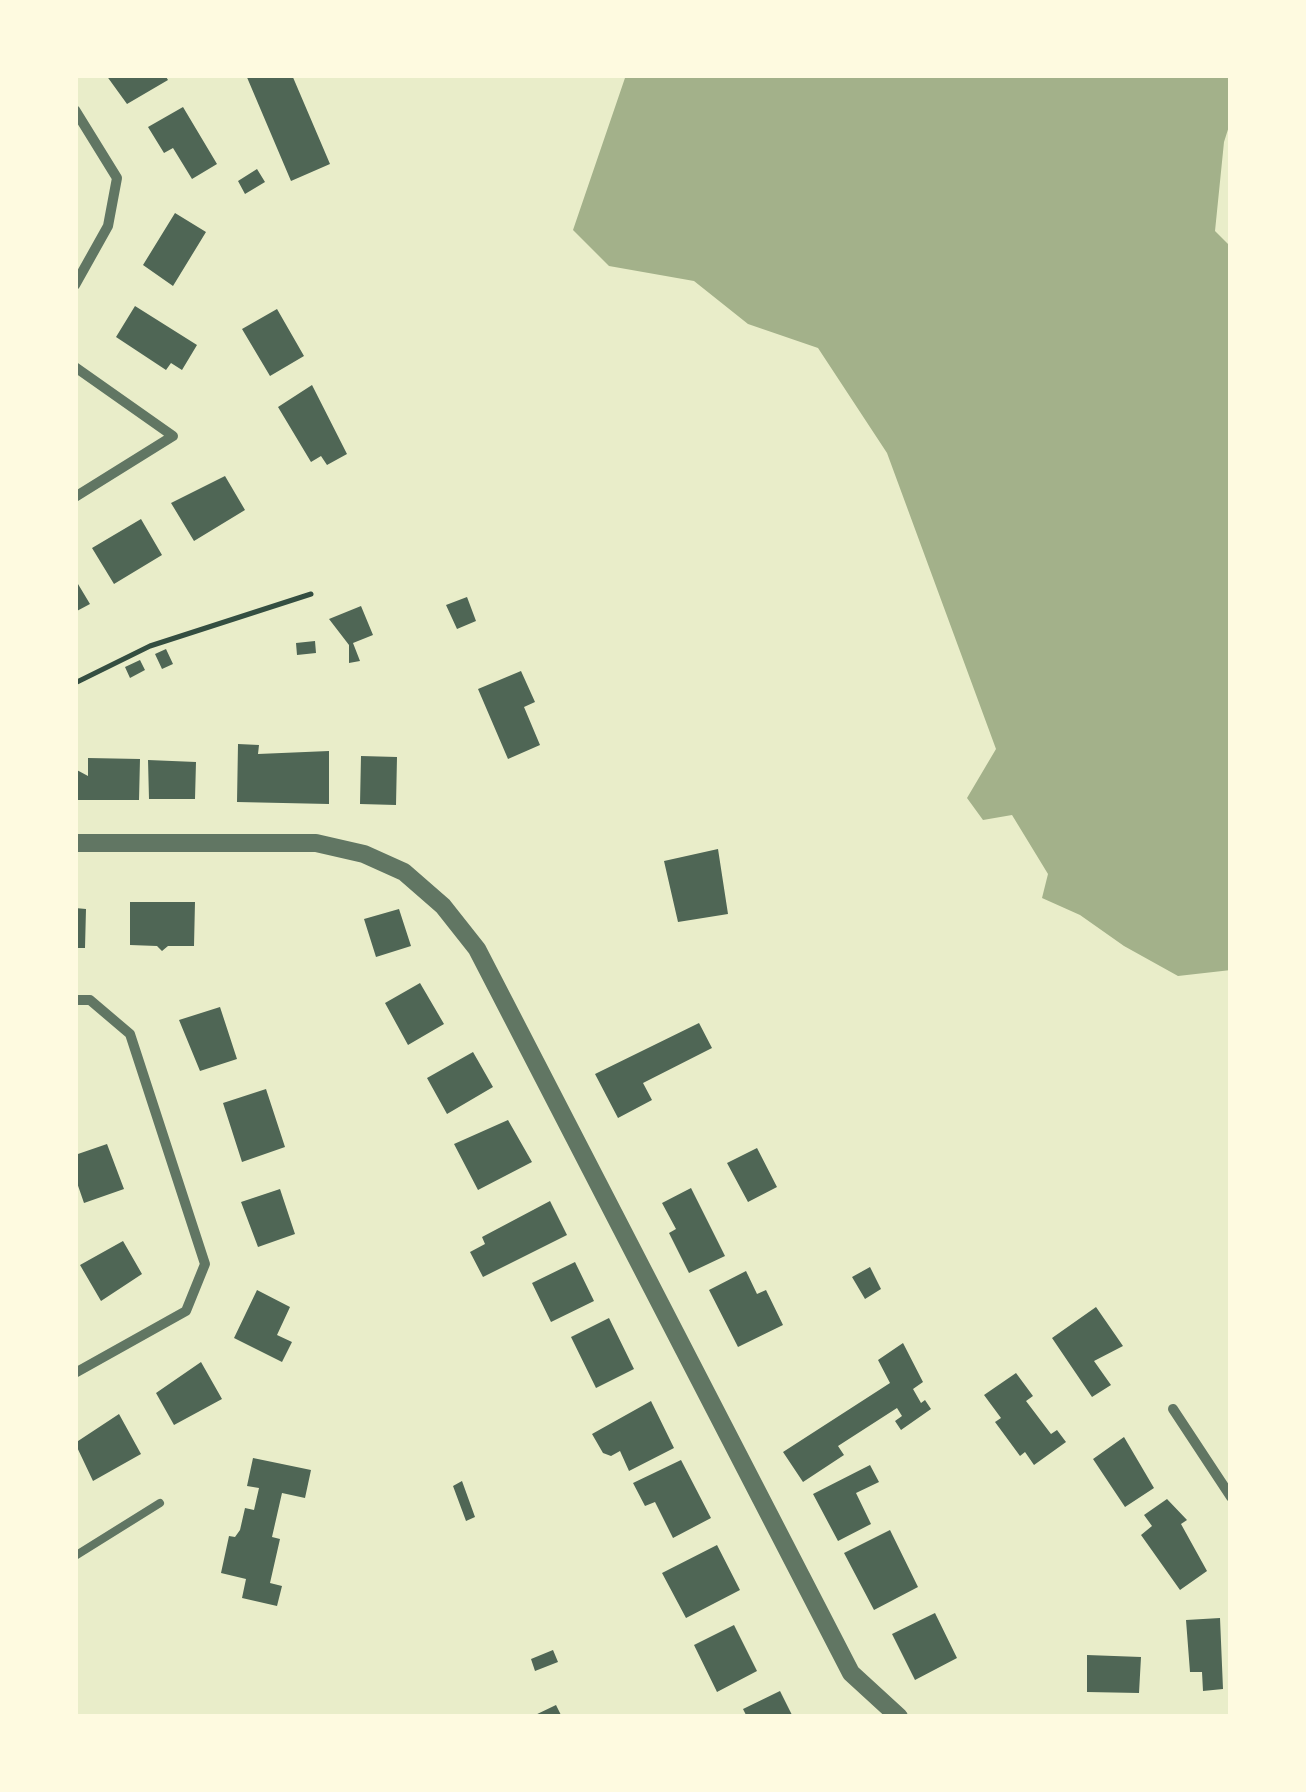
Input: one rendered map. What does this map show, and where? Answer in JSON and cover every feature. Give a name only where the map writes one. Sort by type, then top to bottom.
[{"type":"street","points":[[75,110],[117,178],[108,226],[75,285]]},
{"type":"street","points":[[75,367],[173,436],[75,497]]},
{"type":"street","points":[[75,843],[316,843],[364,854],[404,872],[443,906],[477,950],[851,1673],[899,1717]]},
{"type":"street","points":[[75,1000],[90,1000],[130,1034],[205,1264],[186,1311],[75,1373]]},
{"type":"street","points":[[1173,1409],[1231,1498]]},
{"type":"lane","points":[[75,1556],[160,1503]]},
{"type":"path","points":[[75,683],[150,646],[312,594]]},
{"type":"shaded area","points":[[626,75],[1231,75],[1231,120],[1224,142],[1215,231],[1231,247],[1231,970],[1178,976],[1124,946],[1080,915],[1042,898],[1048,874],[1012,815],[983,820],[967,798],[996,749],[887,453],[818,348],[748,324],[694,281],[609,266],[573,230]]},
{"type":"building","points":[[106,75],[165,75],[168,80],[127,104]]},
{"type":"building","points":[[246,75],[292,75],[330,164],[291,181]]},
{"type":"building","points":[[183,107],[217,164],[192,179],[173,148],[164,153],[148,127]]},
{"type":"building","points":[[257,169],[265,182],[245,194],[238,181]]},
{"type":"building","points":[[175,213],[206,232],[173,286],[143,265]]},
{"type":"building","points":[[135,306],[197,345],[182,370],[171,363],[166,370],[116,337]]},
{"type":"building","points":[[277,309],[304,356],[270,376],[242,329]]},
{"type":"building","points":[[312,385],[347,454],[327,465],[321,456],[311,462],[278,407]]},
{"type":"building","points":[[225,476],[245,510],[194,541],[171,503]]},
{"type":"building","points":[[141,519],[162,555],[114,584],[92,548]]},
{"type":"building","points":[[75,579],[90,604],[75,612]]},
{"type":"building","points":[[467,597],[476,621],[457,629],[446,605]]},
{"type":"building","points":[[361,606],[373,635],[353,643],[360,661],[349,663],[349,645],[329,619]]},
{"type":"building","points":[[315,641],[316,653],[297,655],[296,643]]},
{"type":"building","points":[[166,649],[173,664],[162,669],[155,654]]},
{"type":"building","points":[[140,660],[145,670],[130,678],[125,667]]},
{"type":"building","points":[[521,671],[535,702],[524,707],[540,745],[508,759],[478,689]]},
{"type":"building","points":[[238,744],[259,745],[258,754],[329,751],[329,804],[237,802]]},
{"type":"building","points":[[361,756],[397,757],[396,805],[360,804]]},
{"type":"building","points":[[88,758],[140,759],[139,800],[75,800],[75,769],[88,776]]},
{"type":"building","points":[[148,760],[196,762],[195,799],[149,799]]},
{"type":"building","points":[[718,849],[728,914],[678,922],[664,861]]},
{"type":"building","points":[[130,902],[195,902],[194,946],[168,946],[162,951],[157,946],[130,945]]},
{"type":"building","points":[[75,908],[86,909],[85,948],[75,948]]},
{"type":"building","points":[[399,909],[411,946],[376,957],[364,919]]},
{"type":"building","points":[[420,983],[444,1024],[408,1045],[385,1003]]},
{"type":"building","points":[[220,1007],[237,1059],[200,1071],[179,1020]]},
{"type":"building","points":[[699,1023],[712,1048],[643,1083],[652,1100],[618,1118],[595,1074]]},
{"type":"building","points":[[473,1052],[493,1087],[447,1114],[427,1078]]},
{"type":"building","points":[[266,1089],[285,1147],[242,1162],[223,1103]]},
{"type":"building","points":[[508,1120],[532,1162],[478,1190],[454,1144]]},
{"type":"building","points":[[107,1144],[124,1189],[84,1203],[75,1177],[75,1155]]},
{"type":"building","points":[[757,1148],[777,1187],[748,1202],[727,1163]]},
{"type":"building","points":[[691,1188],[725,1256],[689,1273],[669,1233],[676,1229],[662,1203]]},
{"type":"building","points":[[280,1189],[295,1234],[258,1247],[241,1202]]},
{"type":"building","points":[[550,1201],[567,1235],[483,1277],[470,1252],[485,1244],[482,1237]]},
{"type":"building","points":[[123,1241],[142,1274],[101,1301],[80,1265]]},
{"type":"building","points":[[575,1262],[594,1301],[551,1322],[532,1283]]},
{"type":"building","points":[[870,1267],[881,1289],[865,1299],[852,1277]]},
{"type":"building","points":[[746,1271],[757,1294],[766,1290],[783,1325],[738,1347],[709,1290]]},
{"type":"building","points":[[257,1290],[290,1307],[277,1335],[292,1342],[282,1362],[234,1338]]},
{"type":"building","points":[[1096,1307],[1123,1346],[1094,1361],[1111,1385],[1092,1397],[1052,1338]]},
{"type":"building","points":[[609,1318],[634,1369],[596,1388],[571,1337]]},
{"type":"building","points":[[903,1343],[923,1382],[913,1389],[921,1403],[925,1400],[931,1409],[901,1430],[895,1421],[902,1416],[897,1408],[838,1446],[844,1455],[803,1482],[783,1452],[890,1383],[878,1360]]},
{"type":"building","points":[[201,1362],[222,1399],[174,1425],[156,1393]]},
{"type":"building","points":[[1016,1373],[1033,1396],[1026,1401],[1051,1434],[1057,1430],[1066,1442],[1034,1465],[1025,1452],[1020,1456],[995,1422],[1001,1418],[984,1395]]},
{"type":"building","points":[[651,1401],[674,1448],[629,1471],[620,1451],[611,1456],[603,1453],[592,1434]]},
{"type":"building","points":[[119,1414],[141,1454],[93,1481],[75,1443]]},
{"type":"building","points":[[1124,1437],[1154,1488],[1125,1507],[1093,1459]]},
{"type":"building","points":[[253,1458],[311,1470],[305,1498],[282,1493],[272,1537],[280,1539],[270,1583],[282,1586],[277,1606],[242,1598],[246,1579],[221,1573],[229,1536],[235,1537],[240,1530],[245,1508],[254,1510],[259,1488],[247,1486]]},
{"type":"building","points":[[681,1460],[711,1518],[673,1538],[655,1502],[645,1506],[633,1483]]},
{"type":"building","points":[[870,1465],[879,1482],[856,1493],[871,1524],[838,1541],[813,1494]]},
{"type":"building","points":[[462,1481],[475,1517],[466,1521],[453,1486]]},
{"type":"building","points":[[1167,1499],[1187,1520],[1181,1524],[1207,1571],[1180,1590],[1141,1535],[1152,1526],[1144,1515]]},
{"type":"building","points":[[890,1530],[918,1587],[874,1610],[844,1553]]},
{"type":"building","points":[[717,1545],[740,1590],[686,1618],[662,1573]]},
{"type":"building","points":[[935,1613],[957,1658],[915,1680],[892,1634]]},
{"type":"building","points":[[1220,1618],[1223,1689],[1203,1691],[1202,1672],[1190,1672],[1186,1620]]},
{"type":"building","points":[[734,1625],[757,1671],[717,1692],[694,1645]]},
{"type":"building","points":[[553,1650],[558,1662],[535,1671],[531,1659]]},
{"type":"building","points":[[1087,1655],[1141,1657],[1139,1693],[1087,1692]]},
{"type":"building","points":[[780,1691],[793,1717],[747,1717],[743,1709]]},
{"type":"building","points":[[556,1705],[562,1717],[531,1717]]}]
